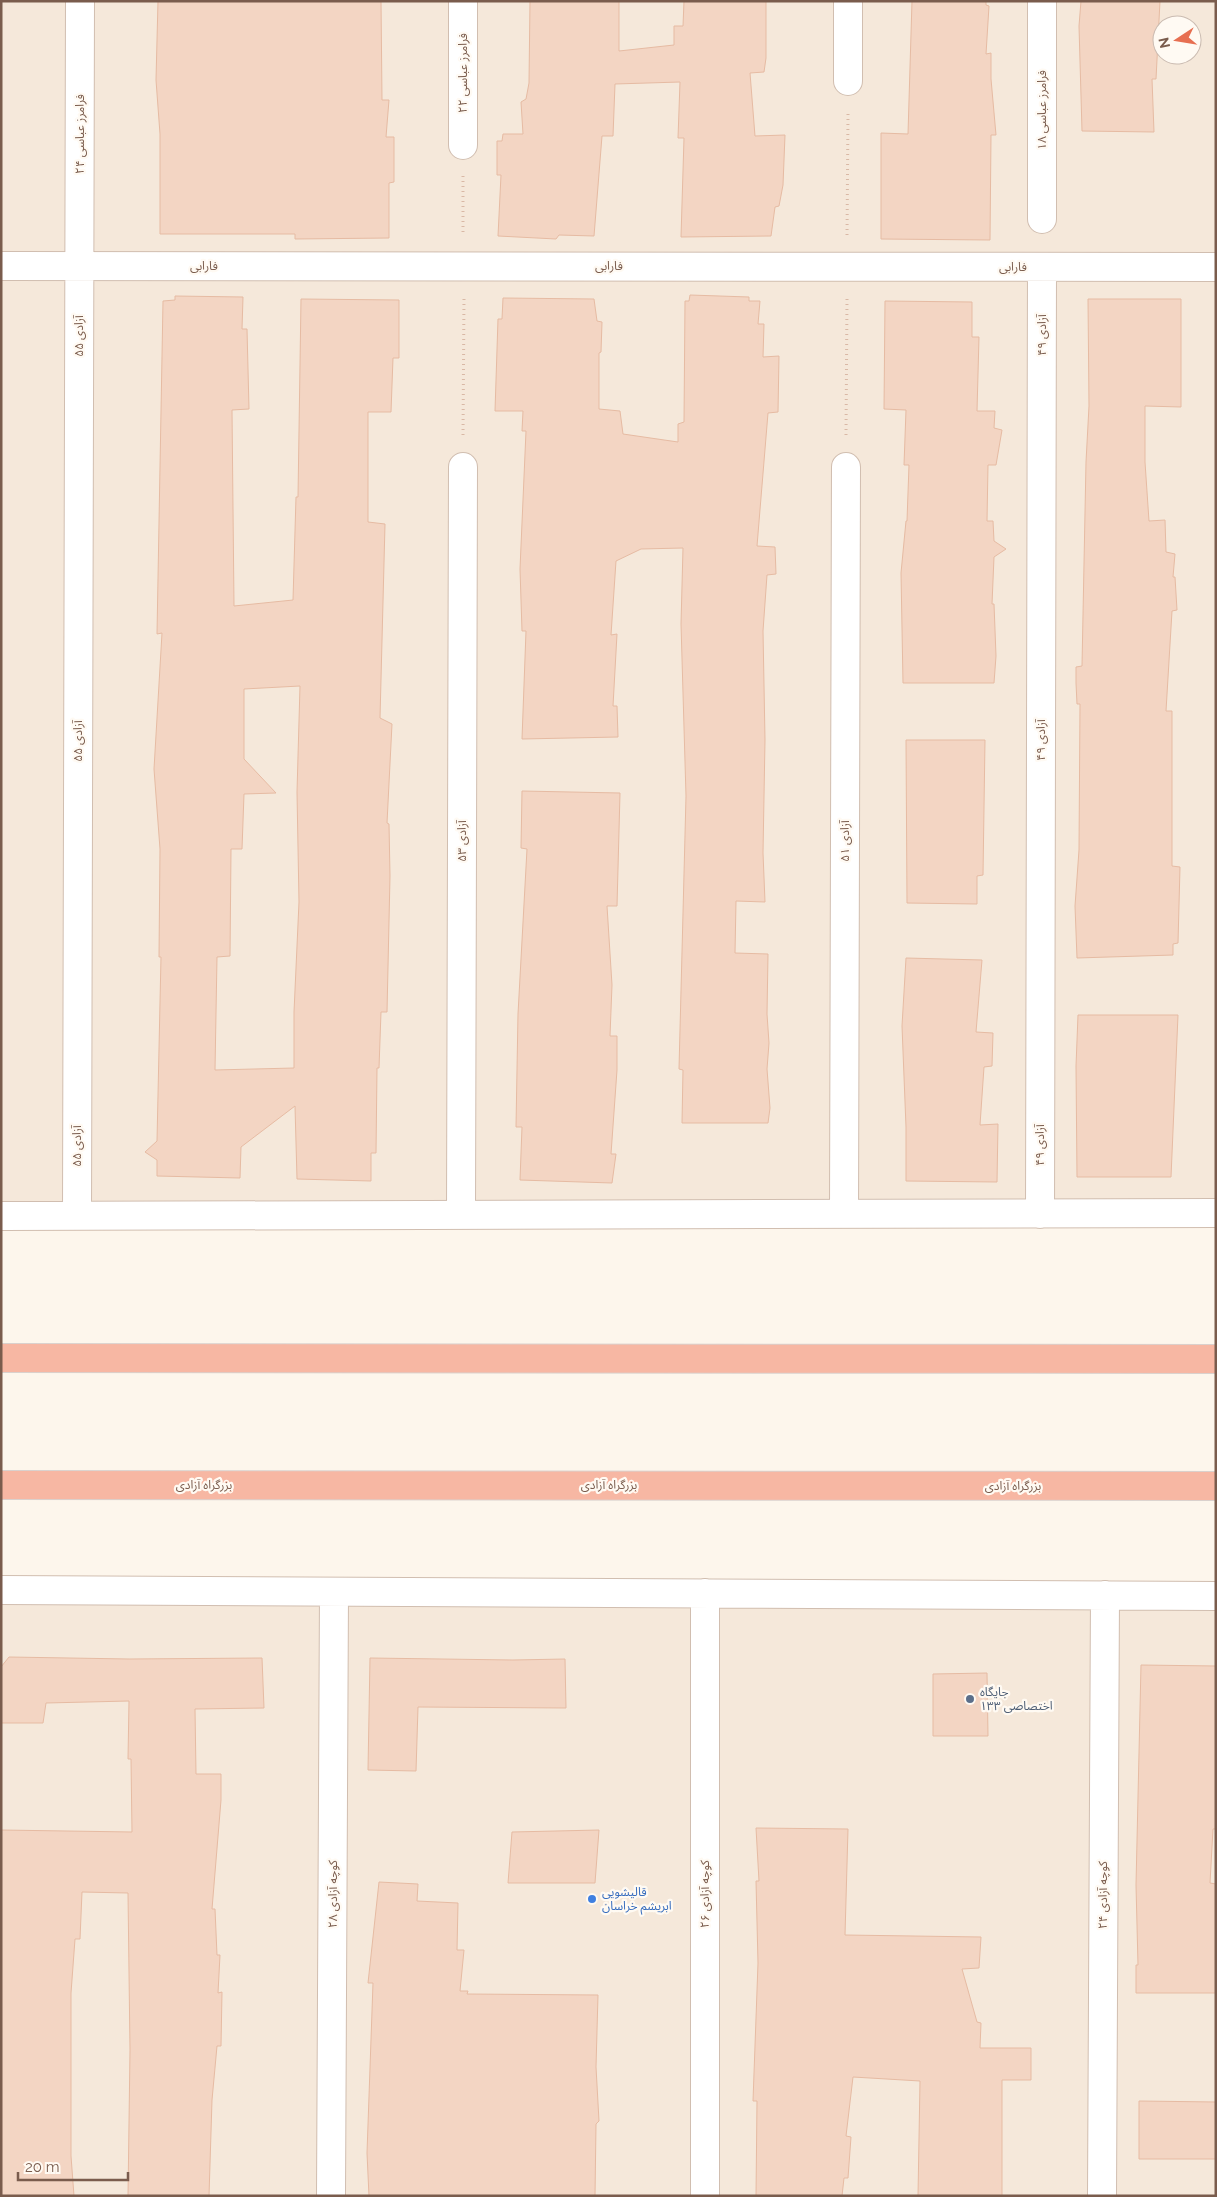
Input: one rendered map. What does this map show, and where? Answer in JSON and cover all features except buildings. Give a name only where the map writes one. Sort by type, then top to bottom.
[{"type":"highway","points":[[1,1358],[1216,1358]]},
{"type":"highway","name":"بزرگراه آزادی","points":[[1,1485],[1216,1486]]},
{"type":"street","name":"فرامرز عباسی ۲۴","points":[[80,1],[80,266]]},
{"type":"street","name":"فرامرز عباسی ۲۲","points":[[463,1],[463,145]]},
{"type":"street","points":[[848,1],[848,81]]},
{"type":"street","name":"فرامرز عباسی ۱۸","points":[[1042,1],[1042,219]]},
{"type":"street","name":"فارابی","points":[[1,266],[1216,267]]},
{"type":"street","name":"آزادی ۵۵","points":[[77,1216],[80,266]]},
{"type":"street","name":"۴۹ آزادی","points":[[1040,1214],[1042,267]]},
{"type":"street","name":"۵۳ آزادی","points":[[461,1215],[463,467]]},
{"type":"street","name":"۵۱ آزادی","points":[[844,1214],[846,468]]},
{"type":"street","points":[[1,1216],[1216,1213]]},
{"type":"street","points":[[1,1590],[1216,1596]]},
{"type":"street","name":"کوچه آزادی ۲۸","points":[[331,2196],[334,1592]]},
{"type":"street","name":"کوچه آزادی ۲۶","points":[[705,1593],[706,2196]]},
{"type":"street","name":"کوچه آزادی ۲۴","points":[[1102,2196],[1104,1595]]},
{"type":"path","points":[[463,145],[463,467]]},
{"type":"shaded area","points":[[1,1],[1216,1],[1216,1213],[1,1219]]},
{"type":"shaded area","points":[[1,1601],[1216,1602],[1216,2196],[1,2196]]},
{"type":"place","name":"جایگاه اختصاصی ۱۳۳","points":[[970,1699]]},
{"type":"place","name":"قالیشویی ابریشم خراسان","points":[[592,1899]]}]
